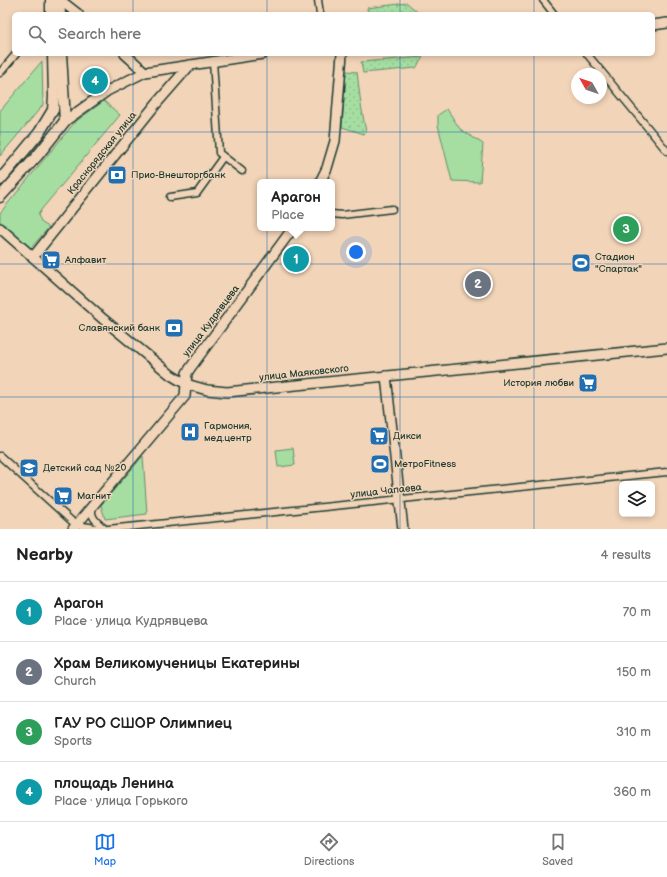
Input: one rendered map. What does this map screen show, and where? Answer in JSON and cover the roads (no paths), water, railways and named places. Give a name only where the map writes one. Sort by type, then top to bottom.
[{"type":"main road","points":[[51,0],[51,12]]},
{"type":"main road","points":[[59,0],[60,12]]},
{"type":"main road","points":[[0,180],[39,133],[53,110],[53,56]]},
{"type":"main road","points":[[0,197],[38,155],[65,121],[62,56]]},
{"type":"street","points":[[59,0],[75,12]]},
{"type":"street","points":[[318,0],[320,12]]},
{"type":"street","points":[[543,0],[552,12]]},
{"type":"street","points":[[655,24],[667,23]]},
{"type":"street","points":[[0,73],[14,56]]},
{"type":"street","points":[[127,56],[145,72]]},
{"type":"street","points":[[65,121],[107,92],[145,72],[250,56]]},
{"type":"street","points":[[322,179],[327,168],[335,141],[342,56]]},
{"type":"street","points":[[589,56],[667,152]]},
{"type":"street","points":[[212,62],[219,153],[242,172]]},
{"type":"street","name":"Краснорядская улица","points":[[33,257],[156,104],[190,65]]},
{"type":"street","points":[[170,197],[197,193],[223,157]]},
{"type":"street","points":[[335,214],[342,215],[392,209]]},
{"type":"street","name":"улица Маяковского","points":[[0,228],[114,329],[171,375],[186,384],[207,390],[227,392],[667,348]]},
{"type":"street","name":"улица Кудрявцева","points":[[75,527],[185,396],[187,373],[291,231]]},
{"type":"street","points":[[386,376],[403,529]]},
{"type":"street","points":[[0,456],[75,527]]},
{"type":"street","name":"улица Чапаева","points":[[75,527],[105,529],[667,472]]},
{"type":"street","points":[[94,504],[92,515],[94,520],[105,529]]},
{"type":"street","points":[[86,513],[85,520],[92,527]]},
{"type":"place","name":"площадь Ленина","points":[[95,81]]},
{"type":"place","name":"Прио-Внешторгбанк","points":[[117,175]]},
{"type":"place","name":"ГАУ РО СШОР Олимпиец","points":[[626,229]]},
{"type":"place","name":"Арагон","points":[[296,259]]},
{"type":"place","name":"Алфавит","points":[[51,260]]},
{"type":"place","name":"Стадион \"Спартак\"","points":[[581,263]]},
{"type":"place","name":"Храм Великомученицы Екатерины","points":[[478,284]]},
{"type":"place","name":"Славянский банк","points":[[174,328]]},
{"type":"place","name":"История любви","points":[[588,383]]},
{"type":"place","name":"Гармония, мед.центр","points":[[190,432]]},
{"type":"place","name":"Дикси","points":[[379,436]]},
{"type":"place","name":"МетроFitness","points":[[380,464]]},
{"type":"place","name":"Детский сад №20","points":[[29,468]]},
{"type":"place","name":"Магнит","points":[[63,496]]}]
